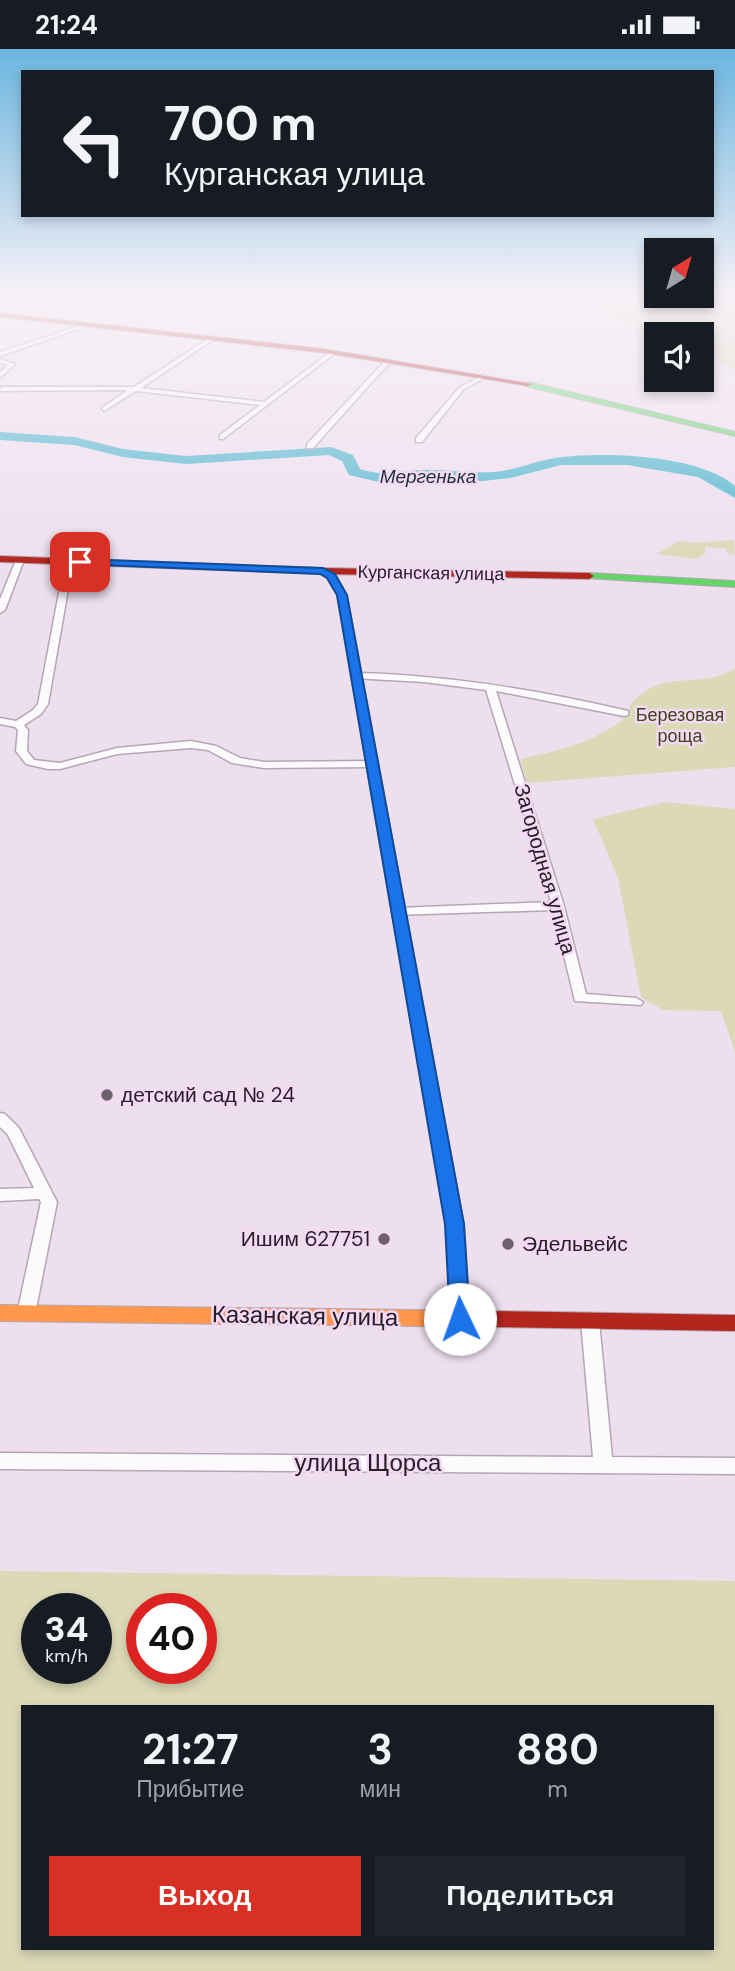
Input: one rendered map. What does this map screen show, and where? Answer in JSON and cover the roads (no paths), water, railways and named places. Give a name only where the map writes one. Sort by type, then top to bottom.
[{"type":"main road","points":[[530,385],[735,434]]},
{"type":"main road","name":"Курганская улица","points":[[0,559],[323,571],[579,576],[735,585]]},
{"type":"main road","points":[[323,571],[331,576],[342,595],[455,1224],[460,1319]]},
{"type":"main road","name":"Казанская улица","points":[[0,1314],[287,1315],[735,1323]]},
{"type":"street","points":[[104,409],[141,385]]},
{"type":"street","points":[[223,437],[290,385]]},
{"type":"street","points":[[310,446],[366,385]]},
{"type":"street","points":[[419,440],[462,388],[468,385]]},
{"type":"street","points":[[0,388],[119,387],[265,404]]},
{"type":"street","points":[[0,610],[20,560]]},
{"type":"street","points":[[18,724],[43,704],[69,561]]},
{"type":"street","points":[[356,676],[410,676],[491,687],[624,713]]},
{"type":"street","name":"Загородная улица","points":[[491,687],[558,906],[580,998],[636,1002]]},
{"type":"street","points":[[0,721],[18,724],[23,730],[20,749],[23,758],[32,764],[46,766],[70,766],[127,749],[197,745],[217,750],[232,759],[268,765],[371,764]]},
{"type":"street","points":[[398,912],[558,906]]},
{"type":"street","points":[[0,1118],[14,1132],[49,1202],[26,1314]]},
{"type":"street","points":[[0,1195],[44,1193]]},
{"type":"street","points":[[590,1321],[603,1464]]},
{"type":"street","name":"улица Щорса","points":[[0,1461],[735,1466]]},
{"type":"waterway","name":"Мергенька","points":[[0,436],[74,441],[123,453],[186,460],[331,451],[348,458],[354,472],[371,477],[423,474],[493,476],[561,461],[627,461],[703,474],[722,483],[735,494]]},
{"type":"place","name":"детский сад № 24","points":[[107,1095]]},
{"type":"place","name":"Ишим 627751","points":[[384,1239]]},
{"type":"place","name":"Эдельвейс","points":[[508,1244]]},
{"type":"park label","name":"Березовая роща","points":[[680,726]]}]
